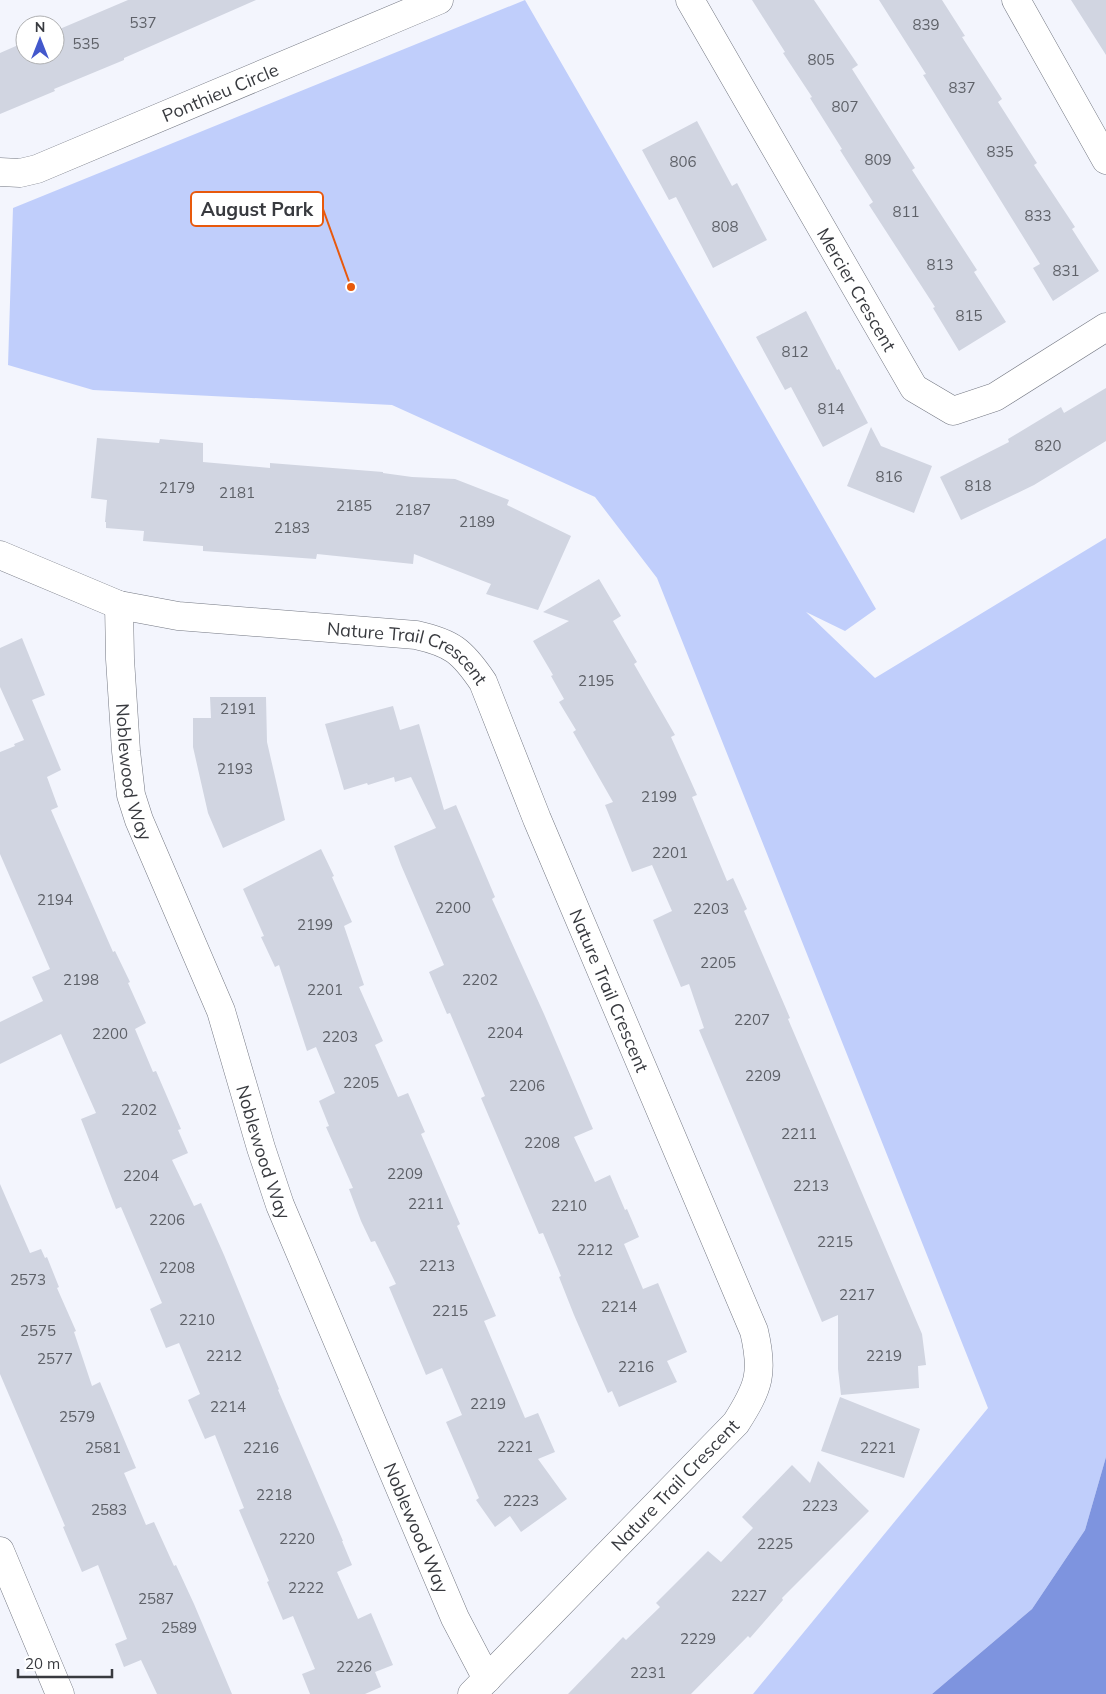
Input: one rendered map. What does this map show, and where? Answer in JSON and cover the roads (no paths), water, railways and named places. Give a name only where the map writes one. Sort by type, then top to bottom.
[{"type":"street","name":"Ponthieu Circle","points":[[0,172],[20,173],[37,169],[439,0]]},
{"type":"street","name":"Mercier Crescent","points":[[690,0],[914,388],[953,411],[995,397],[1106,327]]},
{"type":"street","points":[[1016,0],[1106,160]]},
{"type":"street","name":"Nature Trail Crescent","points":[[0,555],[119,605],[178,616],[416,635],[441,641],[470,662],[482,682],[537,819],[754,1331],[760,1370],[753,1397],[736,1423],[479,1686]]},
{"type":"street","name":"Noblewood Way","points":[[119,605],[120,659],[126,751],[131,795],[139,820],[221,1011],[261,1148],[280,1204],[455,1618],[479,1686]]},
{"type":"street","points":[[0,1551],[60,1694]]},
{"type":"water","points":[[1106,1457],[1106,1694],[932,1694],[1032,1609],[1085,1530]]},
{"type":"place","name":"August Park","points":[[351,287]]}]
